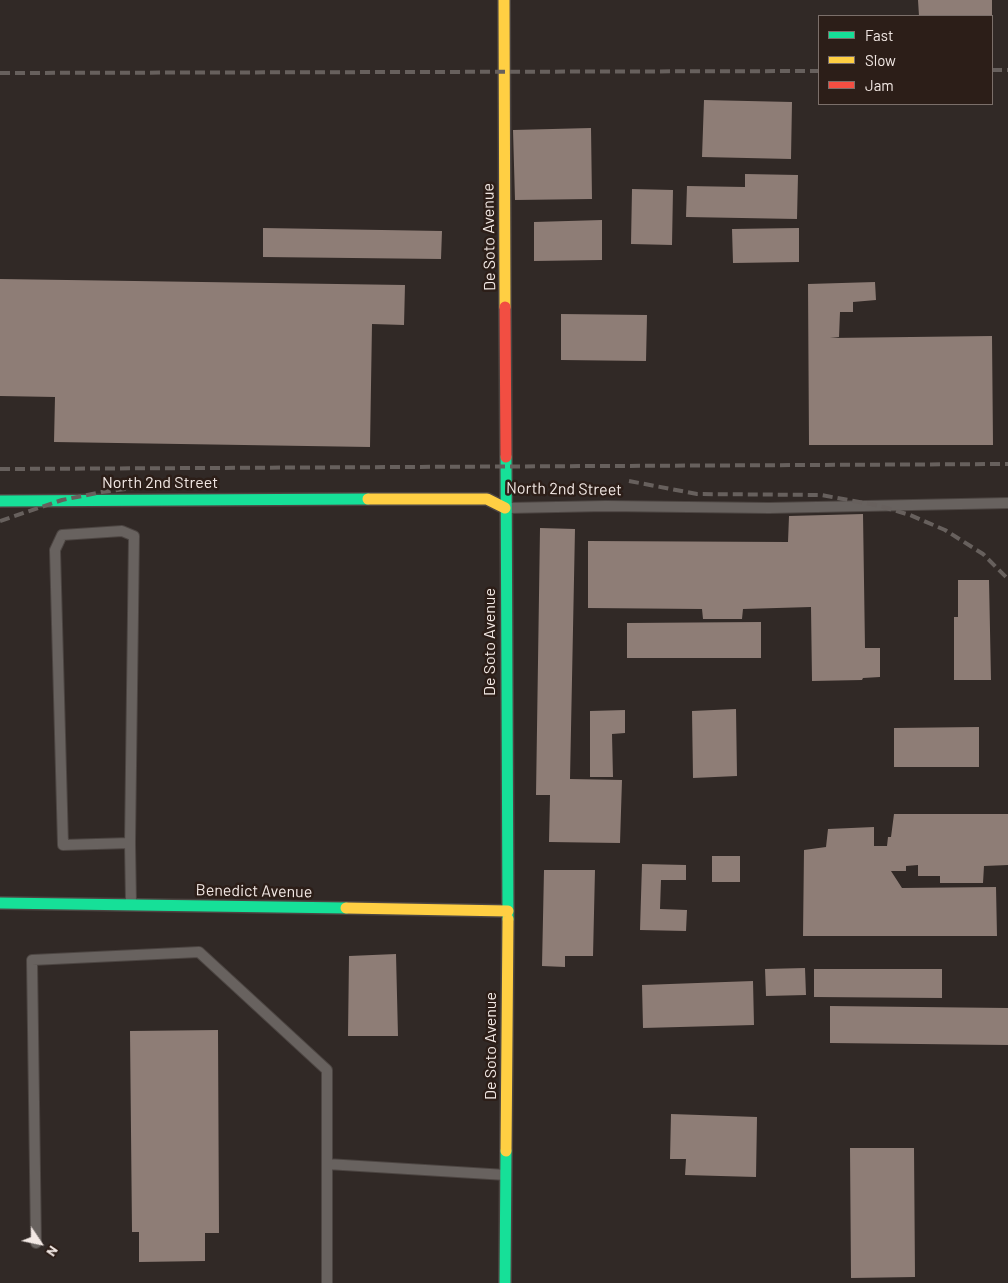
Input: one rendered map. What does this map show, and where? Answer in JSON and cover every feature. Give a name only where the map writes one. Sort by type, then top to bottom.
[{"type":"street","name":"De Soto Avenue","points":[[504,0],[508,435],[504,466],[508,911],[505,1283]]},
{"type":"street","name":"North 2nd Street","points":[[0,501],[487,499],[505,508]]},
{"type":"street","name":"Benedict Avenue","points":[[0,904],[508,911]]},
{"type":"lane","name":"North 2nd Street","points":[[505,508],[606,506],[769,508],[1008,502]]},
{"type":"lane","points":[[130,843],[63,845],[55,550],[62,535],[122,531],[134,536],[130,843],[131,905]]},
{"type":"lane","points":[[36,1243],[32,960],[199,952],[327,1070],[327,1283]]},
{"type":"lane","points":[[327,1164],[506,1175]]},
{"type":"building","points":[[918,0],[992,0],[992,15],[919,15]]},
{"type":"building","points":[[704,100],[792,102],[791,159],[702,157]]},
{"type":"building","points":[[591,128],[592,199],[515,200],[513,130]]},
{"type":"building","points":[[745,174],[798,175],[797,219],[686,217],[687,186],[745,187]]},
{"type":"building","points":[[632,189],[673,190],[672,245],[631,244]]},
{"type":"building","points":[[602,220],[602,260],[534,261],[534,222]]},
{"type":"building","points":[[263,228],[442,231],[441,259],[263,257]]},
{"type":"building","points":[[799,228],[799,262],[733,263],[732,229]]},
{"type":"building","points":[[0,279],[405,285],[404,325],[372,324],[370,447],[54,442],[55,397],[0,396]]},
{"type":"building","points":[[875,282],[876,300],[853,302],[853,312],[840,312],[839,337],[830,338],[992,336],[993,445],[809,445],[808,284]]},
{"type":"building","points":[[561,314],[647,315],[646,361],[561,360]]},
{"type":"building","points":[[863,514],[865,648],[880,648],[880,677],[863,678],[862,680],[812,681],[811,607],[743,609],[742,619],[703,619],[702,609],[588,608],[588,541],[788,542],[789,516]]},
{"type":"building","points":[[540,528],[575,529],[570,779],[622,780],[620,843],[549,842],[550,795],[536,795]]},
{"type":"building","points":[[958,580],[989,580],[991,680],[954,680],[954,617],[958,617]]},
{"type":"building","points":[[761,622],[761,658],[627,658],[627,623]]},
{"type":"building","points":[[736,709],[737,776],[693,778],[692,711]]},
{"type":"building","points":[[625,710],[625,733],[612,734],[613,777],[590,777],[590,711]]},
{"type":"building","points":[[979,727],[979,767],[894,767],[894,728]]},
{"type":"building","points":[[894,814],[1008,814],[1008,865],[984,866],[983,883],[940,883],[940,876],[918,876],[918,865],[906,866],[906,871],[891,871],[902,888],[996,887],[997,936],[803,936],[804,850],[826,847],[828,829],[874,827],[874,846],[887,846],[888,837],[891,837]]},
{"type":"building","points":[[712,856],[740,856],[740,882],[712,882]]},
{"type":"building","points":[[642,864],[686,865],[686,880],[661,880],[660,909],[687,910],[686,931],[640,930]]},
{"type":"building","points":[[544,870],[595,870],[593,956],[565,956],[565,967],[542,966]]},
{"type":"building","points":[[396,954],[398,1036],[348,1036],[349,956]]},
{"type":"building","points":[[805,968],[806,995],[766,996],[765,969]]},
{"type":"building","points":[[814,969],[942,969],[942,998],[814,997]]},
{"type":"building","points":[[753,981],[754,1025],[643,1028],[642,985]]},
{"type":"building","points":[[830,1006],[1008,1008],[1008,1045],[830,1043]]},
{"type":"building","points":[[218,1030],[219,1233],[205,1233],[205,1261],[139,1262],[139,1232],[132,1232],[130,1031]]},
{"type":"building","points":[[671,1114],[757,1117],[756,1177],[685,1175],[686,1159],[670,1159]]},
{"type":"building","points":[[850,1148],[914,1148],[915,1277],[851,1278]]},
{"type":"railway","points":[[993,70],[1008,70]]},
{"type":"railway","points":[[0,73],[818,71]]},
{"type":"railway","points":[[0,469],[1008,464]]},
{"type":"railway","points":[[629,481],[697,494],[821,495],[876,505],[910,515],[945,530],[983,554],[1008,579]]},
{"type":"railway","points":[[0,521],[62,500],[102,492],[176,483]]},
{"type":"traffic: fast","points":[[506,457],[508,919]]},
{"type":"traffic: fast","points":[[0,501],[368,499]]},
{"type":"traffic: fast","points":[[0,903],[346,908]]},
{"type":"traffic: fast","points":[[505,1283],[506,1151]]},
{"type":"traffic: slow","points":[[504,0],[505,307]]},
{"type":"traffic: slow","points":[[368,499],[487,499],[505,508]]},
{"type":"traffic: slow","points":[[346,908],[508,911]]},
{"type":"traffic: slow","points":[[506,1151],[508,919]]},
{"type":"traffic: jam","points":[[505,307],[506,457]]}]
